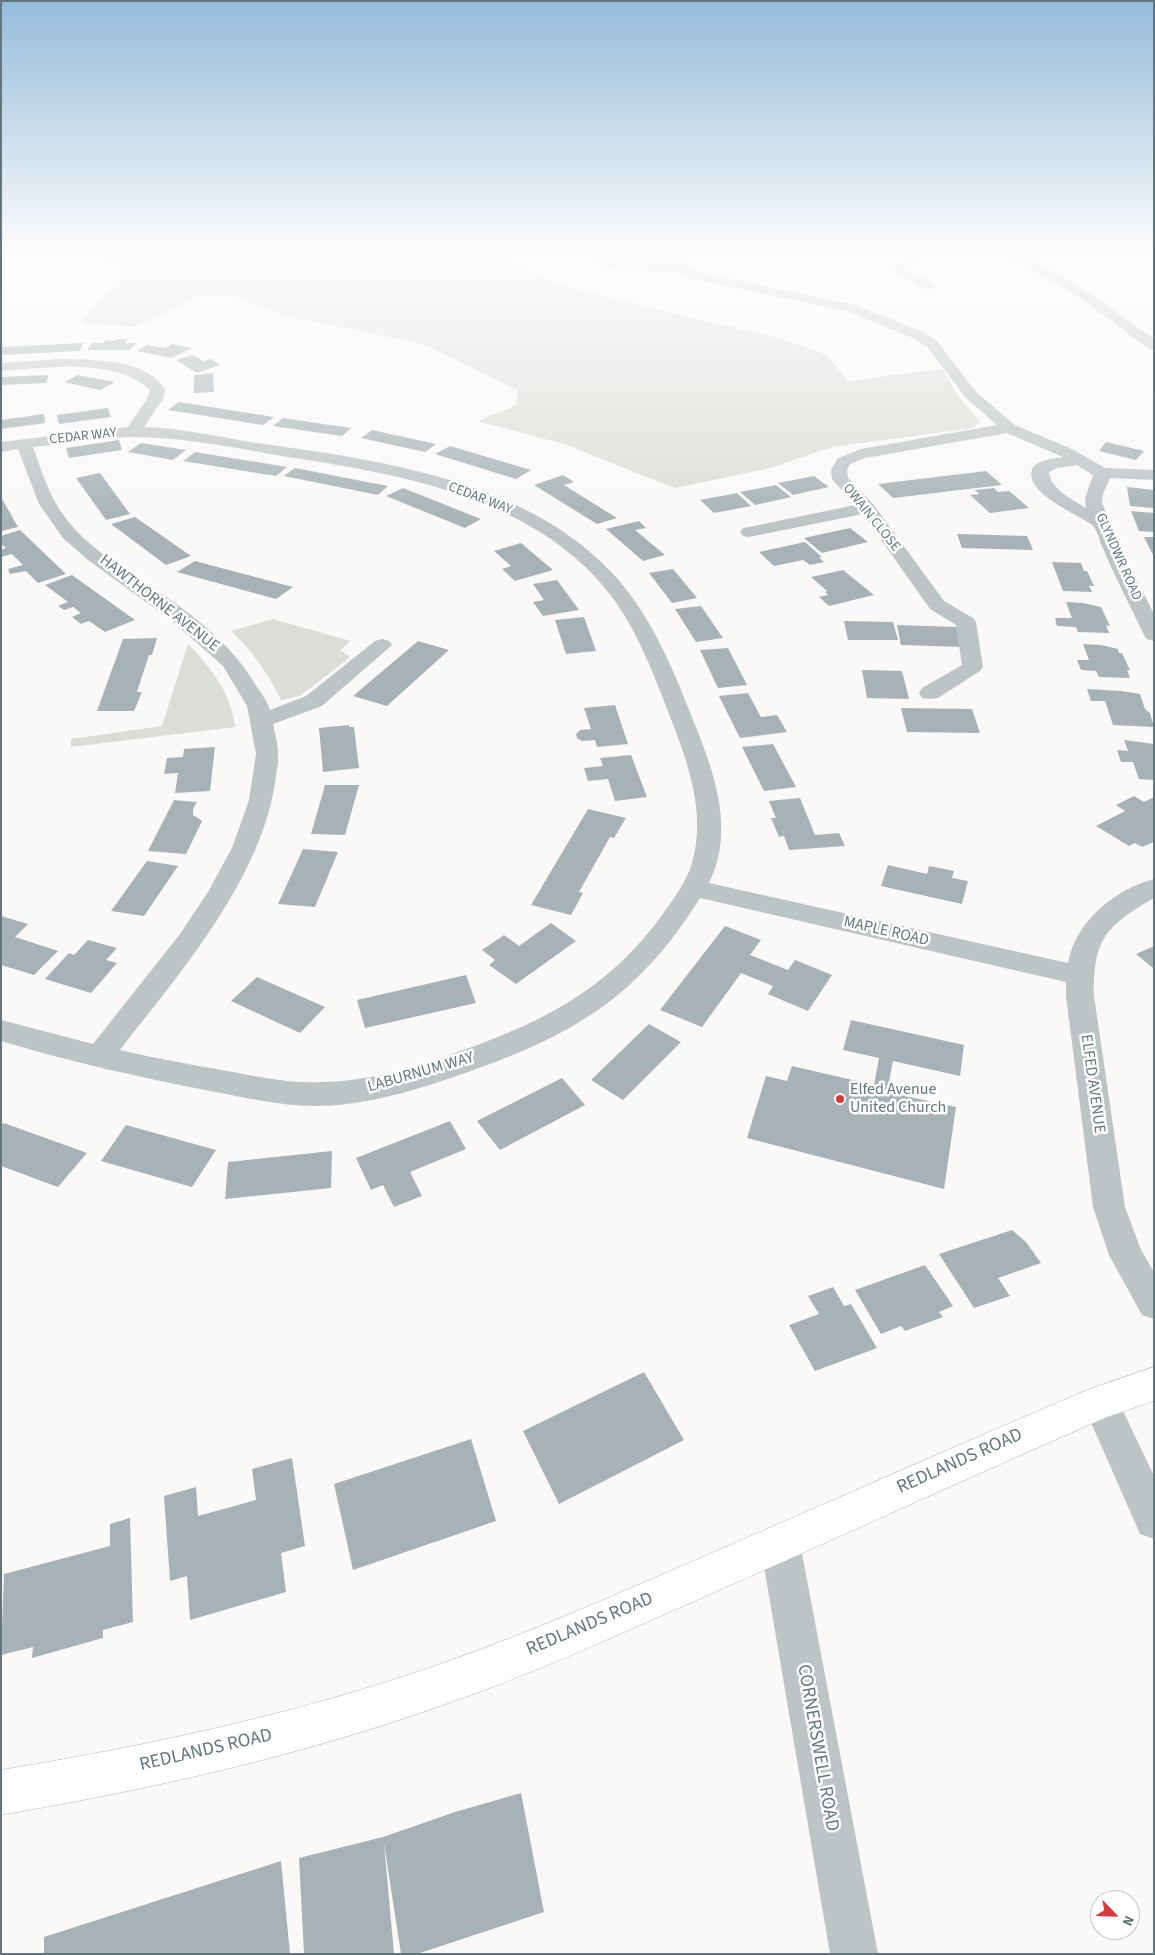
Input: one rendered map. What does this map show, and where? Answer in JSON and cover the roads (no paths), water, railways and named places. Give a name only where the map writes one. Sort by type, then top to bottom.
[{"type":"main road","name":"REDLANDS ROAD","points":[[1,1793],[218,1751],[355,1712],[445,1683],[561,1638],[1100,1402],[1154,1384]]},
{"type":"street","points":[[933,345],[971,395],[1009,428],[1081,460],[1101,473],[1154,475]]},
{"type":"street","points":[[1,367],[78,364],[123,369],[140,375],[154,383],[158,389],[155,399],[133,432]]},
{"type":"street","name":"OWAIN CLOSE","points":[[930,693],[973,667],[966,622],[937,605],[867,508],[840,479],[839,470],[844,462],[851,458],[909,445],[1009,428]]},
{"type":"street","name":"CEDAR WAY","points":[[1,447],[133,432],[190,438],[330,458],[393,471],[449,486],[532,520],[593,565],[617,591],[647,639],[660,665],[692,744],[702,774],[708,808],[708,836],[705,862],[693,888]]},
{"type":"street","name":"HAWTHORNE AVENUE","points":[[24,443],[35,479],[60,523],[78,542],[164,604],[228,658],[259,707],[263,720],[268,766],[265,785],[258,814],[234,870],[193,934],[100,1057]]},
{"type":"street","points":[[1081,460],[1045,466],[1040,470],[1040,479],[1077,511],[1102,522]]},
{"type":"street","name":"GLYNDWR ROAD","points":[[1101,473],[1102,478],[1100,484],[1095,488],[1093,503],[1114,553],[1154,635]]},
{"type":"street","points":[[749,532],[867,508]]},
{"type":"street","points":[[263,720],[314,701],[382,645]]},
{"type":"street","name":"ELFED AVENUE","points":[[1154,887],[1138,896],[1100,924],[1084,949],[1080,975],[1080,996],[1109,1207],[1126,1255],[1154,1304]]},
{"type":"street","name":"MAPLE ROAD","points":[[693,888],[1080,975]]},
{"type":"street","name":"LABURNUM WAY","points":[[1,1030],[148,1068],[282,1092],[324,1094],[366,1090],[407,1080],[518,1041],[588,1005],[626,973],[656,944],[693,888]]},
{"type":"street","points":[[1100,1402],[1154,1520]]},
{"type":"street","name":"CORNERSWELL ROAD","points":[[780,1543],[854,1954]]},
{"type":"place","name":"Elfed Avenue United Church","points":[[840,1099]]}]
